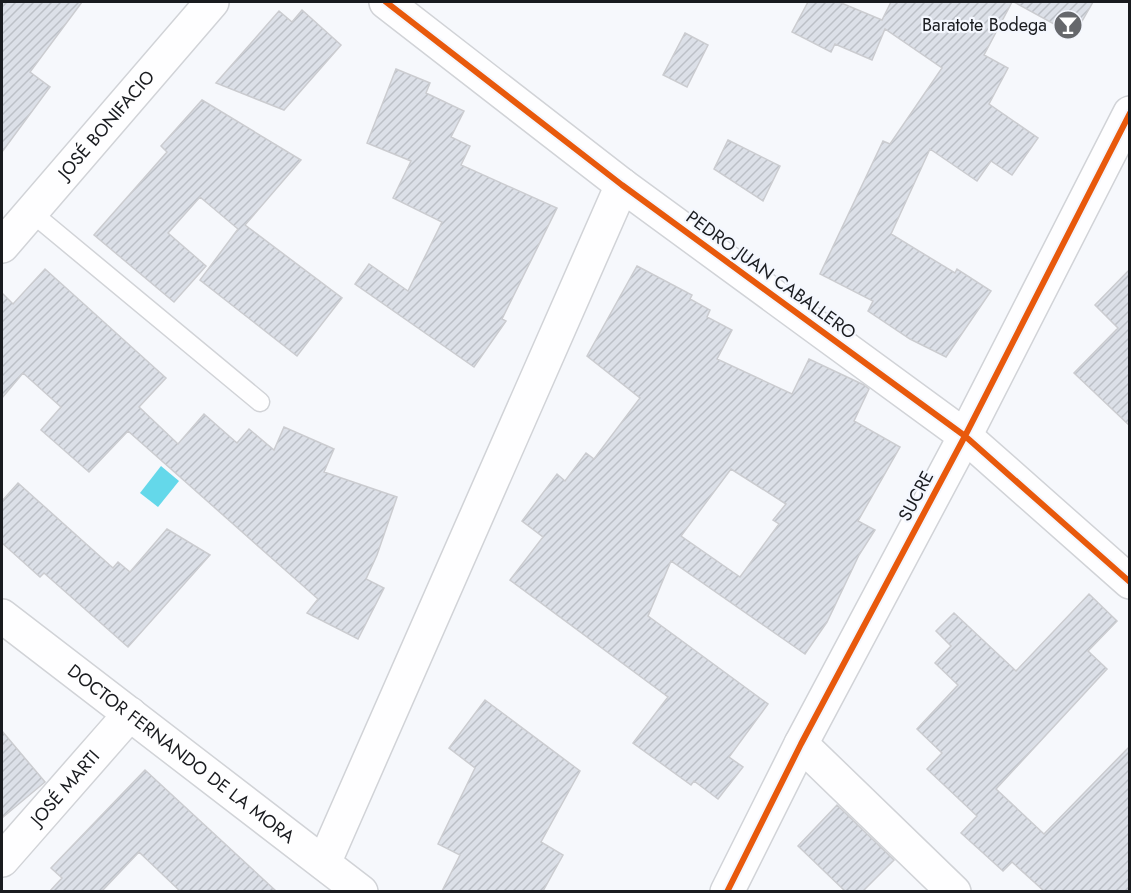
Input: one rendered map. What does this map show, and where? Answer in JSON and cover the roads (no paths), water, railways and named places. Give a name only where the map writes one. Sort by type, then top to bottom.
[{"type":"street","name":"JOSÉ BONIFACIO","points":[[2,246],[212,2]]},
{"type":"street","name":"PEDRO JUAN CABALLERO","points":[[386,2],[622,185],[965,436],[1130,582]]},
{"type":"street","name":"SUCRE","points":[[727,891],[801,744],[965,436],[1130,113]]},
{"type":"street","points":[[324,863],[622,185]]},
{"type":"street","name":"DOCTOR FERNANDO DE LA MORA","points":[[2,616],[361,891]]},
{"type":"street","name":"JOSÉ MARTI","points":[[2,860],[130,714]]},
{"type":"street","points":[[801,744],[954,891]]},
{"type":"lane","points":[[31,212],[260,402]]},
{"type":"water","points":[[161,466],[179,481],[158,507],[140,493]]},
{"type":"place","name":"Baratote Bodega","points":[[1068,25]]}]
